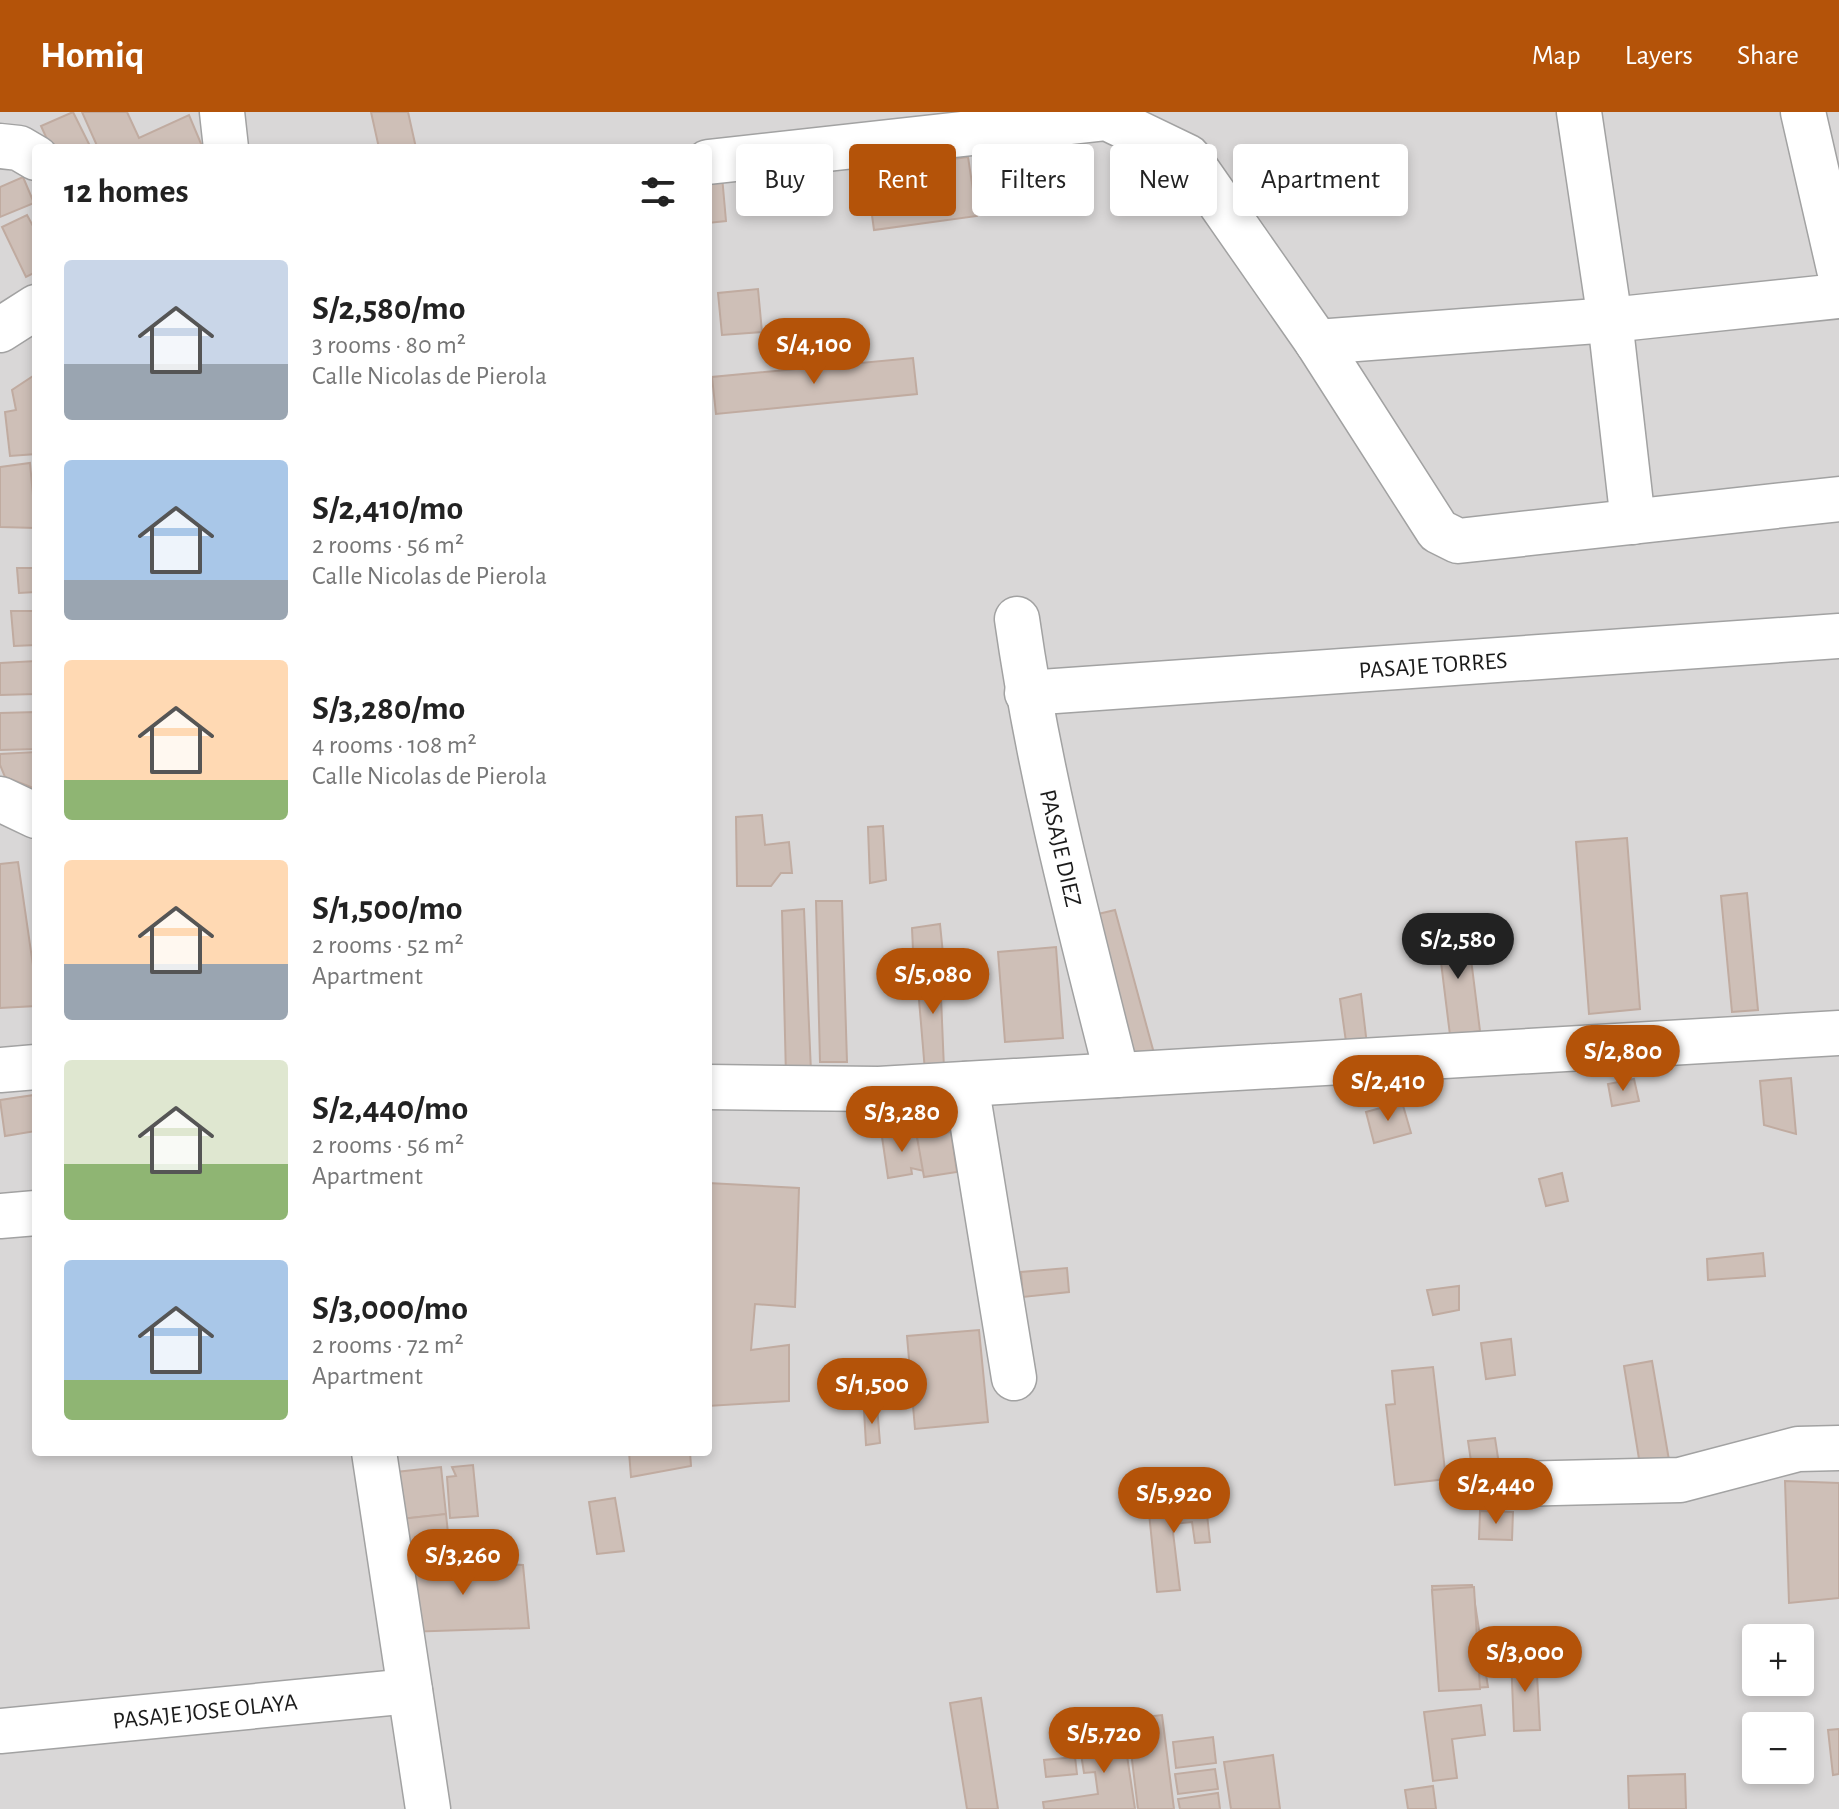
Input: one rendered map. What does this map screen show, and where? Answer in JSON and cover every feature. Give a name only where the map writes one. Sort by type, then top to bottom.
[{"type":"street","points":[[222,112],[226,144]]},
{"type":"street","points":[[712,162],[1106,115],[1169,112]]},
{"type":"street","points":[[1579,112],[1610,320],[1633,522]]},
{"type":"street","points":[[1803,112],[1839,269]]},
{"type":"street","points":[[1106,115],[1188,157],[1317,342],[1438,531],[1458,541],[1839,499]]},
{"type":"street","points":[[0,146],[19,148],[32,156]]},
{"type":"street","points":[[1317,342],[1610,320],[1839,296]]},
{"type":"street","points":[[0,330],[32,310]]},
{"type":"street","name":"PASAJE DIEZ","points":[[1017,619],[1027,693],[1052,818],[1117,1075]]},
{"type":"street","name":"PASAJE TORRES","points":[[1027,693],[1839,636]]},
{"type":"street","points":[[0,799],[32,815]]},
{"type":"street","points":[[712,1087],[879,1089],[1839,1033]]},
{"type":"street","points":[[0,1070],[32,1067]]},
{"type":"street","points":[[966,1084],[1014,1378]]},
{"type":"street","points":[[0,1216],[32,1213]]},
{"type":"street","points":[[1512,1484],[1680,1480],[1798,1449],[1839,1448]]},
{"type":"street","points":[[375,1456],[428,1809]]},
{"type":"street","name":"PASAJE JOSE OLAYA","points":[[0,1731],[410,1691]]},
{"type":"shaded area","points":[[0,112],[1839,112],[1839,1809],[0,1809]]},
{"type":"building","points":[[73,112],[89,144],[49,144],[41,126]]},
{"type":"building","points":[[82,112],[127,112],[139,138],[189,115],[201,144],[96,144]]},
{"type":"building","points":[[371,112],[408,112],[415,144],[378,144]]},
{"type":"building","points":[[968,157],[972,216],[977,216],[874,230],[872,216],[956,216],[956,159]]},
{"type":"building","points":[[722,176],[726,221],[712,223],[712,177]]},
{"type":"building","points":[[23,177],[32,204],[0,217],[0,187]]},
{"type":"building","points":[[27,215],[32,224],[32,274],[26,277],[2,227]]},
{"type":"building","points":[[758,289],[762,332],[722,335],[718,293]]},
{"type":"building","points":[[913,358],[917,394],[716,414],[712,377]]},
{"type":"building","points":[[32,377],[32,454],[10,456],[5,412],[16,410],[12,390]]},
{"type":"building","points":[[30,463],[32,528],[0,527],[0,467]]},
{"type":"building","points":[[17,568],[32,568],[32,592],[19,593]]},
{"type":"building","points":[[11,611],[32,611],[32,645],[14,646]]},
{"type":"building","points":[[32,661],[32,694],[0,695],[0,663]]},
{"type":"building","points":[[32,712],[32,749],[0,750],[0,713]]},
{"type":"building","points":[[32,752],[32,787],[5,777],[0,754]]},
{"type":"building","points":[[762,815],[765,845],[789,842],[792,873],[781,873],[771,886],[737,886],[736,817]]},
{"type":"building","points":[[883,826],[886,880],[870,883],[868,827]]},
{"type":"building","points":[[1627,838],[1640,1009],[1589,1014],[1576,842]]},
{"type":"building","points":[[18,862],[32,958],[32,1006],[0,1008],[0,864]]},
{"type":"building","points":[[1747,893],[1758,1010],[1732,1012],[1721,896]]},
{"type":"building","points":[[816,901],[842,901],[847,1062],[820,1062]]},
{"type":"building","points":[[804,909],[811,1072],[786,1077],[782,911]]},
{"type":"building","points":[[1115,910],[1155,1057],[1123,1061],[1081,918]]},
{"type":"building","points":[[940,924],[943,954],[936,969],[914,972],[912,928]]},
{"type":"building","points":[[1467,927],[1480,1031],[1450,1035],[1437,930]]},
{"type":"building","points":[[1056,947],[1063,1038],[1005,1042],[998,952]]},
{"type":"building","points":[[950,969],[952,995],[941,997],[944,1069],[925,1071],[917,976]]},
{"type":"building","points":[[1361,994],[1367,1045],[1347,1049],[1340,999]]},
{"type":"building","points":[[1791,1078],[1796,1134],[1764,1125],[1760,1081]]},
{"type":"building","points":[[1634,1079],[1639,1101],[1612,1106],[1608,1084]]},
{"type":"building","points":[[32,1095],[32,1132],[5,1136],[0,1100]]},
{"type":"building","points":[[1402,1102],[1411,1133],[1374,1143],[1366,1112]]},
{"type":"building","points":[[916,1131],[924,1171],[911,1168],[912,1174],[888,1178],[882,1137]]},
{"type":"building","points":[[951,1132],[957,1172],[924,1177],[917,1137]]},
{"type":"building","points":[[1562,1173],[1568,1201],[1546,1206],[1539,1179]]},
{"type":"building","points":[[712,1183],[799,1188],[795,1307],[755,1304],[751,1350],[789,1345],[789,1401],[712,1406]]},
{"type":"building","points":[[1763,1253],[1765,1276],[1708,1280],[1707,1259]]},
{"type":"building","points":[[1067,1268],[1069,1292],[1023,1297],[1021,1272]]},
{"type":"building","points":[[1459,1286],[1459,1310],[1433,1315],[1427,1290]]},
{"type":"building","points":[[979,1330],[988,1422],[915,1429],[907,1336]]},
{"type":"building","points":[[1511,1339],[1515,1375],[1486,1379],[1481,1343]]},
{"type":"building","points":[[1652,1361],[1669,1460],[1640,1465],[1624,1366]]},
{"type":"building","points":[[1433,1367],[1446,1479],[1395,1485],[1386,1405],[1395,1404],[1392,1371]]},
{"type":"building","points":[[877,1406],[880,1443],[866,1445],[864,1410]]},
{"type":"building","points":[[1495,1438],[1500,1471],[1473,1475],[1468,1441]]},
{"type":"building","points":[[629,1456],[690,1456],[691,1466],[631,1477]]},
{"type":"building","points":[[473,1465],[478,1516],[450,1518],[447,1477],[456,1476],[452,1467]]},
{"type":"building","points":[[441,1467],[446,1514],[392,1520],[387,1473]]},
{"type":"building","points":[[1785,1481],[1839,1483],[1839,1598],[1789,1603]]},
{"type":"building","points":[[1205,1496],[1210,1542],[1195,1543],[1192,1522],[1172,1524],[1180,1590],[1157,1592],[1148,1503]]},
{"type":"building","points":[[615,1498],[624,1551],[597,1554],[589,1502]]},
{"type":"building","points":[[1480,1511],[1513,1512],[1512,1540],[1479,1539]]},
{"type":"building","points":[[446,1514],[451,1562],[397,1568],[392,1520]]},
{"type":"building","points":[[451,1562],[523,1565],[529,1628],[405,1632],[397,1568]]},
{"type":"building","points":[[1472,1585],[1488,1687],[1442,1690],[1432,1586]]},
{"type":"building","points":[[1474,1587],[1480,1689],[1439,1691],[1432,1590]]},
{"type":"building","points":[[1536,1656],[1540,1730],[1514,1731],[1511,1657]]},
{"type":"building","points":[[981,1698],[998,1809],[967,1809],[950,1703]]},
{"type":"building","points":[[1481,1705],[1485,1735],[1452,1739],[1457,1778],[1433,1781],[1424,1712]]},
{"type":"building","points":[[1162,1715],[1174,1809],[1138,1809],[1127,1719]]},
{"type":"building","points":[[1123,1729],[1135,1809],[1044,1809],[1043,1802],[1098,1794],[1095,1772],[1084,1773],[1081,1754],[1091,1753],[1088,1733]]},
{"type":"building","points":[[1839,1729],[1839,1774],[1833,1775],[1828,1730]]},
{"type":"building","points":[[1213,1737],[1216,1763],[1176,1768],[1173,1742]]},
{"type":"building","points":[[1273,1755],[1280,1809],[1231,1809],[1224,1762]]},
{"type":"building","points":[[1075,1757],[1077,1774],[1046,1777],[1044,1760]]},
{"type":"building","points":[[1215,1769],[1218,1789],[1178,1794],[1175,1774]]},
{"type":"building","points":[[1685,1774],[1686,1809],[1629,1809],[1628,1776]]},
{"type":"building","points":[[1433,1786],[1436,1809],[1408,1809],[1405,1790]]},
{"type":"building","points":[[1218,1793],[1220,1809],[1180,1809],[1178,1799]]}]
